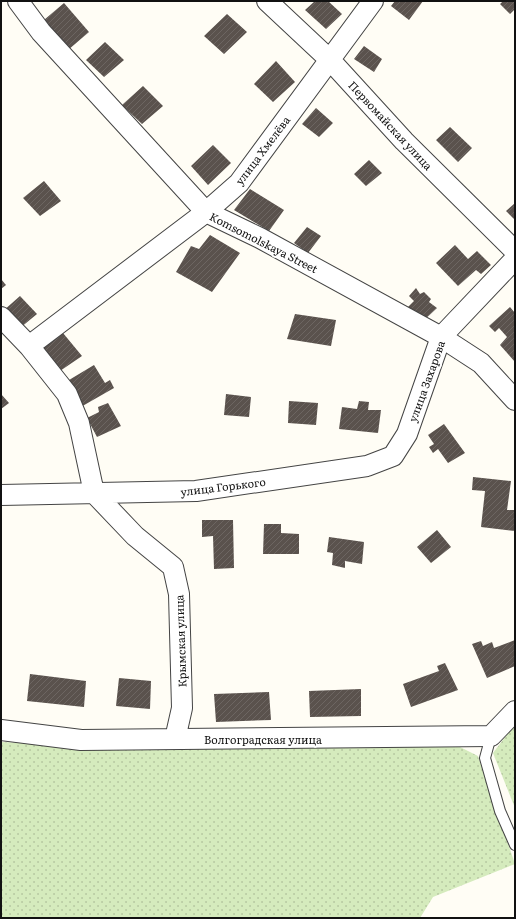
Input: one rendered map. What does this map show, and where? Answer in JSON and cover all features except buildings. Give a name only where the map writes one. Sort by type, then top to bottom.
[{"type":"street","name":"Komsomolskaya Street","points":[[18,1],[41,32],[206,212],[260,238],[441,337],[481,363],[515,400]]},
{"type":"street","name":"Первомайская улица","points":[[267,1],[330,60],[404,141],[515,250]]},
{"type":"street","name":"улица Хмелёва","points":[[28,346],[206,212],[239,183],[373,1]]},
{"type":"street","name":"улица Захарова","points":[[393,456],[407,434],[441,337],[515,259]]},
{"type":"street","points":[[1,317],[28,346],[67,394],[79,423],[94,493]]},
{"type":"street","name":"улица Горького","points":[[1,494],[196,491],[367,466],[393,456]]},
{"type":"street","name":"Крымская улица","points":[[94,493],[135,536],[173,567],[179,594],[182,708],[175,739]]},
{"type":"street","points":[[491,736],[515,711]]},
{"type":"street","name":"Волгоградская улица","points":[[1,730],[81,740],[491,736]]},
{"type":"lane","points":[[491,736],[485,758],[500,811],[515,845]]},
{"type":"green space","points":[[515,724],[515,808],[493,753]]},
{"type":"green space","points":[[1,742],[127,747],[456,745],[478,756],[515,864],[433,897],[420,918],[1,918]]}]
